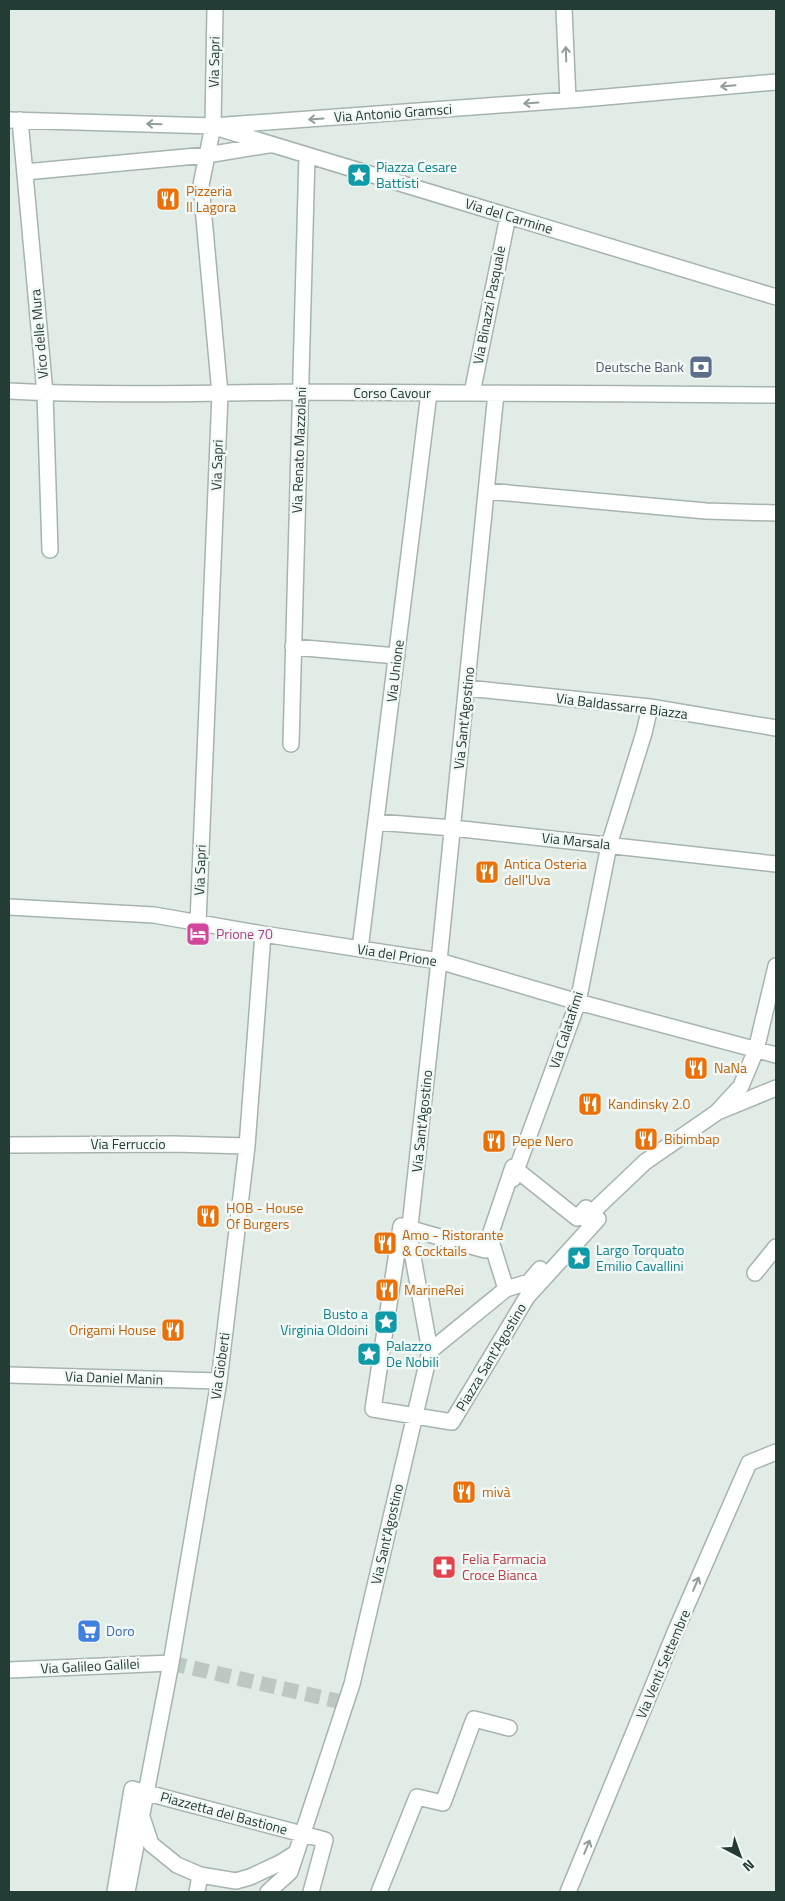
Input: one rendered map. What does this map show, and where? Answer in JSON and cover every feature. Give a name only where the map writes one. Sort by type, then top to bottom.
[{"type":"street","name":"Via Sapri","points":[[198,923],[220,394],[201,184],[213,126],[215,9]]},
{"type":"street","points":[[564,9],[568,100]]},
{"type":"street","name":"Via Antonio Gramsci","points":[[14,120],[213,126],[568,100],[776,82]]},
{"type":"street","name":"Vico delle Mura","points":[[14,120],[25,172],[45,393],[50,550]]},
{"type":"street","name":"Via del Carmine","points":[[213,126],[776,297]]},
{"type":"street","points":[[25,172],[207,155],[272,144]]},
{"type":"street","name":"Via Renato Mazzolani","points":[[290,744],[307,156]]},
{"type":"street","name":"Via Binazzi Pasquale","points":[[472,393],[508,216]]},
{"type":"street","name":"Corso Cavour","points":[[9,391],[220,394],[301,392],[776,394]]},
{"type":"street","name":"Via Unione","points":[[360,949],[429,393]]},
{"type":"street","name":"Via Sant'Agostino","points":[[302,1834],[352,1684],[430,1351],[409,1235],[439,961],[496,393]]},
{"type":"street","points":[[487,491],[706,511],[776,513]]},
{"type":"street","points":[[293,647],[397,656]]},
{"type":"street","name":"Via Baldassarre Biazza","points":[[467,688],[650,708],[776,728]]},
{"type":"street","name":"Via Calatafimi","points":[[506,1289],[491,1241],[578,1002],[609,845],[650,708]]},
{"type":"street","name":"Via Marsala","points":[[376,822],[452,828],[776,864]]},
{"type":"street","name":"Via del Prione","points":[[9,907],[154,916],[439,961],[578,1002],[776,1055]]},
{"type":"street","name":"Via Gioberti","points":[[146,1793],[171,1663],[219,1381],[247,1146],[262,934]]},
{"type":"street","points":[[430,1351],[506,1289],[529,1282],[591,1212],[645,1162],[716,1112],[741,1086],[756,1050],[776,966]]},
{"type":"street","points":[[716,1112],[776,1088]]},
{"type":"street","name":"Via Ferruccio","points":[[9,1145],[173,1144],[247,1146]]},
{"type":"street","points":[[410,1229],[485,1250],[514,1167],[577,1218],[586,1208],[591,1212]]},
{"type":"street","name":"Piazza Sant'Agostino","points":[[410,1229],[401,1226],[374,1409],[452,1422],[527,1297],[598,1219],[591,1212]]},
{"type":"street","points":[[755,1273],[776,1247]]},
{"type":"street","name":"Via Daniel Manin","points":[[9,1375],[219,1381]]},
{"type":"street","name":"Via Venti Settembre","points":[[568,1892],[676,1630],[749,1463],[776,1452]]},
{"type":"street","name":"Via Galileo Galilei","points":[[9,1670],[171,1663]]},
{"type":"street","points":[[379,1892],[417,1797],[443,1803],[474,1719],[509,1728]]},
{"type":"street","name":"Piazzetta del Bastione","points":[[115,1892],[132,1790],[325,1840],[311,1892]]},
{"type":"street","name":"Piazzetta del Bastione","points":[[127,1892],[146,1793]]},
{"type":"street","name":"Piazzetta del Bastione","points":[[142,1816],[151,1844],[177,1865],[200,1875],[236,1881],[250,1877],[280,1863],[296,1853]]},
{"type":"street","name":"Piazzetta del Bastione","points":[[268,1892],[290,1872],[302,1834]]},
{"type":"street","points":[[197,1892],[200,1875]]},
{"type":"tunnel","points":[[171,1663],[346,1703]]},
{"type":"place","name":"Piazza Cesare Battisti","points":[[359,175]]},
{"type":"place","name":"Pizzeria Il Lagora","points":[[168,199]]},
{"type":"place","name":"Deutsche Bank","points":[[701,367]]},
{"type":"place","name":"Antica Osteria dell'Uva","points":[[487,872]]},
{"type":"place","name":"Prione 70","points":[[198,934]]},
{"type":"place","name":"NaNa","points":[[696,1068]]},
{"type":"place","name":"Kandinsky 2.0","points":[[590,1104]]},
{"type":"place","name":"Bibimbap","points":[[646,1139]]},
{"type":"place","name":"Pepe Nero","points":[[494,1141]]},
{"type":"place","name":"HOB - House Of Burgers","points":[[208,1216]]},
{"type":"place","name":"Amo - Ristorante & Cocktails","points":[[385,1243]]},
{"type":"place","name":"Largo Torquato Emilio Cavallini","points":[[579,1258]]},
{"type":"place","name":"MarineRei","points":[[387,1290]]},
{"type":"place","name":"Busto a Virginia Oldoini","points":[[386,1322]]},
{"type":"place","name":"Origami House","points":[[173,1330]]},
{"type":"place","name":"Palazzo De Nobili","points":[[369,1354]]},
{"type":"place","name":"mivà","points":[[464,1492]]},
{"type":"place","name":"Felia Farmacia Croce Bianca","points":[[444,1567]]},
{"type":"place","name":"Doro","points":[[89,1631]]}]
